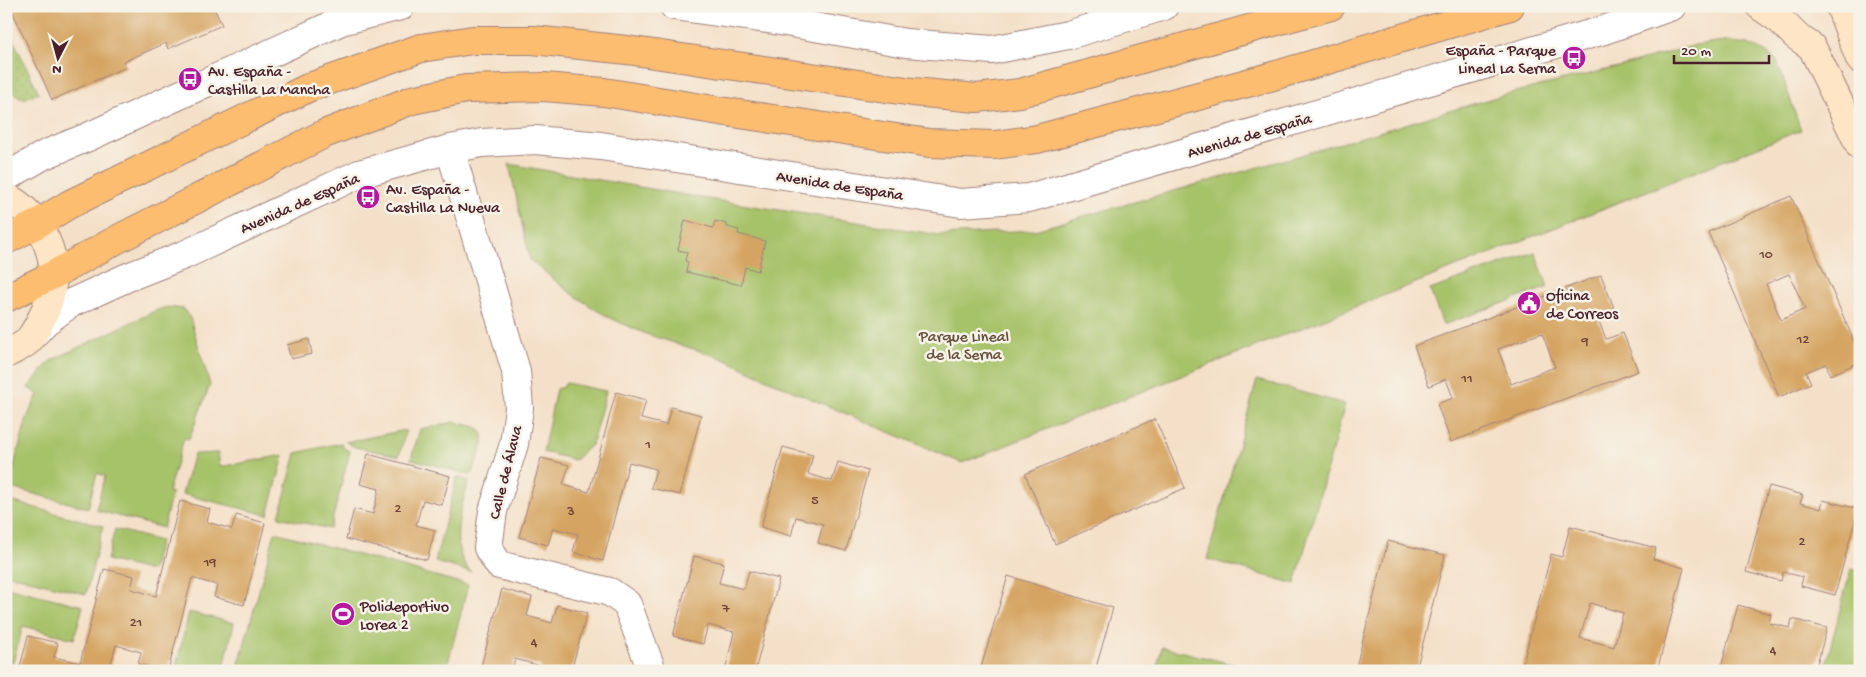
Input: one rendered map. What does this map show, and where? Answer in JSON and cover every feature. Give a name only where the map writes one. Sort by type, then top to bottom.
[{"type":"main road","points":[[6,240],[70,204],[310,87],[421,48],[473,40],[533,40],[627,50],[861,85],[978,98],[1020,93],[1331,6]]},
{"type":"main road","points":[[6,298],[324,134],[412,100],[466,89],[544,88],[604,92],[929,143],[995,145],[1037,139],[1266,78],[1510,6]]},
{"type":"main road","points":[[1760,6],[1812,47],[1860,146]]},
{"type":"main road","points":[[1840,6],[1860,59]]},
{"type":"main road","name":"Avenida de España","points":[[6,197],[15,202],[37,224],[49,248],[53,275],[46,310],[17,348]]},
{"type":"street","points":[[6,177],[44,155],[88,137],[341,21],[401,6]]},
{"type":"street","points":[[674,6],[906,42],[992,50],[1068,35],[1164,6]]},
{"type":"street","name":"Avenida de España","points":[[17,348],[45,322],[70,303],[184,255],[359,174],[450,149],[482,143],[535,140],[600,146],[961,203],[1028,198],[1604,30],[1672,6]]},
{"type":"street","name":"Calle de Álava","points":[[450,149],[516,371],[517,380],[519,408],[514,444],[493,511],[488,548],[500,565],[610,592],[627,604],[652,671]]},
{"type":"green space","points":[[6,25],[39,93],[23,99],[6,88]]},
{"type":"green space","name":"Parque Lineal de la Serna","points":[[1724,41],[1748,44],[1765,52],[1777,61],[1801,130],[962,463],[795,392],[722,358],[646,334],[593,308],[530,260],[509,164],[702,198],[940,235],[1035,230],[1298,156],[1503,95],[1626,65],[1695,45]]},
{"type":"green space","points":[[1535,252],[1548,287],[1443,325],[1430,290]]},
{"type":"green space","points":[[167,307],[184,309],[190,318],[210,385],[189,439],[184,438],[168,492],[172,493],[163,528],[96,510],[105,476],[97,473],[88,508],[8,487],[27,418],[38,394],[28,388],[50,361]]},
{"type":"green space","points":[[1257,380],[1345,404],[1295,584],[1207,559]]},
{"type":"green space","points":[[566,383],[606,391],[592,444],[575,460],[543,452],[556,389],[563,387]]},
{"type":"green space","points":[[455,422],[477,427],[483,434],[483,445],[471,475],[411,459],[420,429]]},
{"type":"green space","points":[[406,430],[399,456],[355,447],[346,442]]},
{"type":"green space","points":[[341,443],[344,449],[350,451],[330,529],[279,517],[296,453]]},
{"type":"green space","points":[[218,453],[220,467],[284,455],[268,515],[182,494],[194,454]]},
{"type":"green space","points":[[457,477],[469,481],[460,516],[458,540],[459,551],[471,572],[435,562]]},
{"type":"green space","points":[[6,500],[103,526],[86,594],[6,574]]},
{"type":"green space","points":[[115,529],[160,541],[152,571],[107,560]]},
{"type":"green space","points":[[275,532],[468,585],[446,671],[237,671]]},
{"type":"green space","points":[[1851,569],[1860,571],[1860,655],[1855,671],[1824,671]]},
{"type":"green space","points":[[6,587],[83,606],[74,639],[23,626],[13,662],[6,660]]},
{"type":"green space","points":[[189,612],[234,623],[223,671],[175,671]]},
{"type":"green space","points":[[1162,647],[1261,671],[1156,671]]},
{"type":"building","points":[[10,6],[213,6],[222,25],[168,49],[166,43],[123,62],[126,67],[52,100]]},
{"type":"building","points":[[1791,196],[1860,355],[1860,362],[1830,375],[1826,364],[1806,372],[1811,383],[1779,397],[1708,232]],"holes":[[[1789,274],[1805,309],[1781,320],[1766,284]]]},
{"type":"building","points":[[685,220],[713,228],[715,221],[727,224],[727,227],[739,230],[738,234],[765,241],[758,271],[745,267],[741,285],[686,272],[688,262],[685,261],[687,252],[678,250]]},
{"type":"building","points":[[1601,275],[1616,313],[1598,319],[1606,339],[1623,333],[1638,371],[1451,442],[1437,404],[1453,398],[1446,379],[1429,386],[1414,346]],"holes":[[[1542,333],[1555,367],[1511,384],[1498,349]]]},
{"type":"building","points":[[309,339],[312,354],[291,359],[287,345]]},
{"type":"building","points":[[616,392],[646,400],[641,419],[666,425],[671,407],[701,415],[680,495],[651,488],[656,469],[629,462],[603,561],[573,552],[578,534],[553,528],[548,545],[519,537],[541,458],[569,465],[563,485],[589,492]]},
{"type":"building","points":[[1155,419],[1185,488],[1055,544],[1025,474]]},
{"type":"building","points":[[783,447],[813,455],[808,474],[832,481],[838,462],[868,471],[846,551],[818,543],[823,524],[796,517],[791,536],[761,527]]},
{"type":"building","points":[[368,454],[450,476],[442,505],[423,500],[416,525],[435,530],[427,560],[346,539],[354,509],[373,514],[379,489],[360,484]]},
{"type":"building","points":[[1769,486],[1803,495],[1800,503],[1821,509],[1823,500],[1858,509],[1835,595],[1801,586],[1803,577],[1783,572],[1781,581],[1746,572]]},
{"type":"building","points":[[180,501],[210,509],[207,522],[232,529],[236,515],[265,523],[244,605],[214,597],[217,585],[192,578],[168,671],[138,664],[141,652],[116,645],[109,671],[19,671],[28,636],[58,643],[54,657],[80,663],[104,569],[134,576],[131,589],[156,596]]},
{"type":"building","points":[[1570,526],[1656,548],[1653,559],[1684,568],[1657,671],[1521,671],[1551,554],[1562,557]],"holes":[[[1590,603],[1623,613],[1614,647],[1580,638]]]},
{"type":"building","points":[[1388,541],[1445,555],[1416,671],[1355,671]]},
{"type":"building","points":[[694,556],[724,563],[719,583],[744,589],[749,571],[779,579],[755,671],[725,671],[734,632],[708,625],[703,644],[673,636]]},
{"type":"building","points":[[1008,576],[1113,608],[1095,671],[980,671]]},
{"type":"building","points":[[502,589],[532,597],[527,616],[552,623],[557,605],[587,613],[571,671],[540,671],[541,666],[515,659],[512,671],[480,670]]},
{"type":"building","points":[[1738,605],[1771,614],[1769,623],[1790,628],[1792,619],[1827,628],[1815,671],[1720,671]]},
{"type":"building","points":[[783,666],[799,670],[799,671],[782,671]]},
{"type":"place","name":"España - Parque Lineal La Serna","points":[[1574,58]]},
{"type":"place","name":"Av. España - Castilla La Mancha","points":[[190,79]]},
{"type":"place","name":"Av. España - Castilla La Nueva","points":[[368,197]]},
{"type":"place","name":"Oficina de Correos","points":[[1529,303]]},
{"type":"place","name":"Polideportivo Lorea 2","points":[[343,614]]}]
